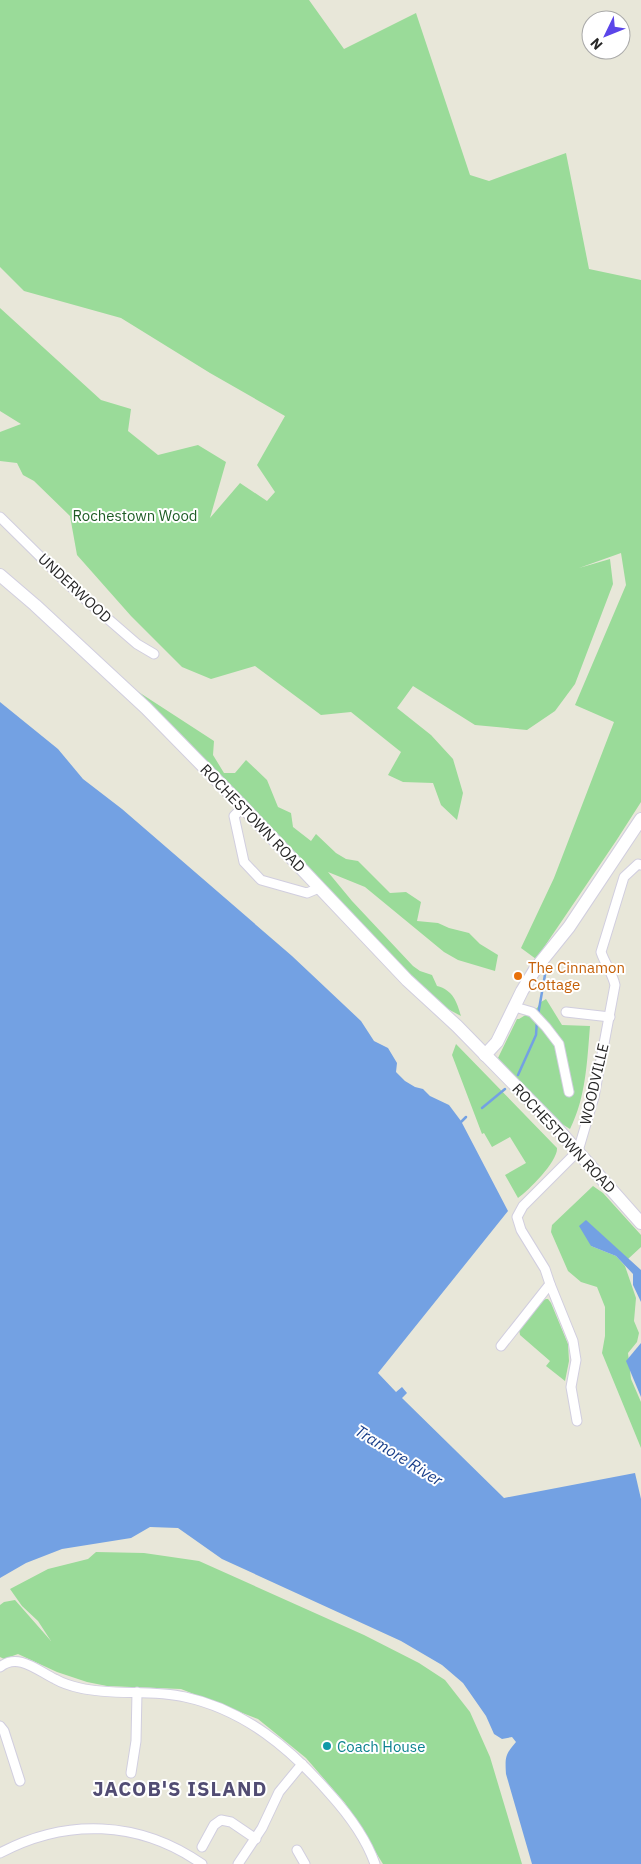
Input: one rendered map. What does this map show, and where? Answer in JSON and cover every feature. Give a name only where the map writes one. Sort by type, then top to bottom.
[{"type":"main road","name":"ROCHESTOWN ROAD","points":[[0,575],[35,604],[146,708],[407,980],[467,1035],[556,1126],[641,1222]]},
{"type":"main road","points":[[485,1055],[497,1042],[522,991],[536,968],[570,928],[641,819]]},
{"type":"street","name":"UNDERWOOD","points":[[0,516],[70,586],[137,644],[154,654]]},
{"type":"street","points":[[243,807],[234,816],[244,862],[260,880],[307,893],[319,888]]},
{"type":"street","name":"WOODVILLE","points":[[578,1151],[594,1097],[610,1017],[614,985],[613,974],[601,952],[624,877],[638,864],[641,864]]},
{"type":"street","points":[[515,1007],[533,1013],[558,1044],[569,1092]]},
{"type":"street","points":[[566,1012],[610,1017]]},
{"type":"street","points":[[577,1421],[570,1387],[576,1364],[576,1350],[545,1269],[518,1224],[518,1214],[522,1206],[578,1151]]},
{"type":"street","points":[[501,1346],[550,1284]]},
{"type":"street","points":[[0,1667],[7,1662],[16,1661],[56,1680],[80,1688],[166,1693],[187,1697],[220,1707],[250,1722],[268,1734],[302,1764],[345,1812],[368,1848],[374,1864]]},
{"type":"street","points":[[131,1773],[136,1741],[137,1692]]},
{"type":"street","points":[[0,1726],[4,1732],[20,1781]]},
{"type":"street","points":[[238,1864],[256,1838],[279,1792],[302,1764]]},
{"type":"street","points":[[202,1847],[214,1825],[221,1820],[231,1822],[256,1838]]},
{"type":"street","points":[[0,1853],[48,1834],[80,1828],[105,1828],[147,1837],[180,1851],[202,1864]]},
{"type":"street","points":[[297,1850],[306,1864]]},
{"type":"green space","name":"Rochestown Wood","points":[[0,0],[309,0],[344,49],[416,13],[470,175],[489,181],[566,153],[589,269],[641,280],[641,802],[536,959],[521,948],[554,878],[614,722],[575,705],[626,585],[621,553],[579,568],[610,559],[613,584],[575,684],[555,711],[527,730],[475,725],[413,686],[397,708],[431,735],[453,759],[463,793],[457,820],[441,805],[433,783],[403,782],[388,775],[401,752],[351,712],[321,715],[255,666],[211,679],[182,667],[131,616],[77,555],[70,516],[34,481],[23,475],[17,463],[0,461],[0,432],[21,424],[0,411],[0,308],[101,400],[131,409],[128,431],[158,455],[198,445],[226,462],[210,518],[240,483],[267,501],[275,492],[257,465],[285,416],[210,373],[121,318],[24,291],[0,267]]},
{"type":"green space","points":[[137,691],[214,741],[213,755],[224,773],[235,773],[246,760],[267,780],[278,807],[291,813],[293,827],[311,841],[316,834],[336,853],[346,859],[358,861],[390,893],[406,892],[421,902],[417,921],[438,923],[469,933],[480,944],[498,955],[495,971],[458,960],[444,952],[365,887],[328,872],[352,901],[413,966],[420,971],[432,975],[437,986],[451,994],[456,1001],[461,1016],[446,1008],[405,972]]},
{"type":"green space","points":[[546,999],[562,1025],[590,1026],[583,1092],[570,1129],[554,1119],[504,1067],[498,1058],[517,1019],[537,1008]]},
{"type":"green space","points":[[456,1044],[557,1148],[556,1154],[548,1167],[529,1189],[518,1198],[505,1175],[526,1163],[510,1137],[492,1147],[484,1133],[482,1134],[452,1055]]},
{"type":"green space","points":[[593,1186],[603,1193],[641,1235],[641,1247],[628,1259],[586,1221],[591,1246],[616,1256],[625,1266],[636,1298],[634,1321],[639,1333],[637,1342],[628,1353],[631,1379],[641,1402],[641,1448],[602,1353],[605,1336],[605,1307],[597,1287],[581,1282],[568,1271],[551,1232],[552,1225]]},
{"type":"green space","points":[[546,1299],[551,1303],[568,1344],[569,1361],[565,1381],[546,1366],[550,1361],[520,1335],[519,1329],[540,1302]]},
{"type":"green space","points":[[96,1552],[144,1553],[199,1561],[364,1635],[419,1663],[445,1680],[470,1712],[490,1757],[522,1864],[383,1864],[345,1803],[306,1758],[258,1719],[181,1689],[107,1686],[87,1682],[57,1672],[18,1654],[4,1659],[0,1657],[0,1605],[4,1602],[15,1600],[51,1641],[38,1621],[22,1606],[10,1589],[48,1569],[88,1559]]},
{"type":"water","name":"Tramore River","points":[[0,702],[58,749],[83,779],[122,809],[292,956],[361,1021],[374,1041],[388,1048],[397,1063],[396,1072],[405,1081],[423,1089],[430,1096],[449,1105],[461,1121],[508,1211],[378,1373],[396,1392],[402,1387],[407,1393],[402,1398],[504,1498],[635,1473],[641,1499],[641,1864],[532,1864],[506,1774],[507,1756],[516,1742],[512,1737],[502,1739],[494,1734],[486,1716],[463,1683],[442,1665],[401,1641],[222,1559],[178,1528],[150,1527],[131,1538],[62,1549],[26,1563],[0,1578]]},
{"type":"water","points":[[586,1220],[641,1270],[641,1302],[633,1285],[633,1274],[616,1256],[591,1246],[579,1226]]},
{"type":"water","points":[[641,1343],[641,1397],[626,1361]]},
{"type":"waterway","points":[[538,1015],[546,969]]},
{"type":"waterway","points":[[518,1075],[536,1035],[537,1020]]},
{"type":"waterway","points":[[482,1108],[505,1089]]},
{"type":"waterway","points":[[460,1123],[466,1117]]},
{"type":"place","name":"The Cinnamon Cottage","points":[[518,976]]},
{"type":"place","name":"Coach House","points":[[327,1746]]},
{"type":"district","name":"JACOB'S ISLAND","points":[[180,1788]]}]
